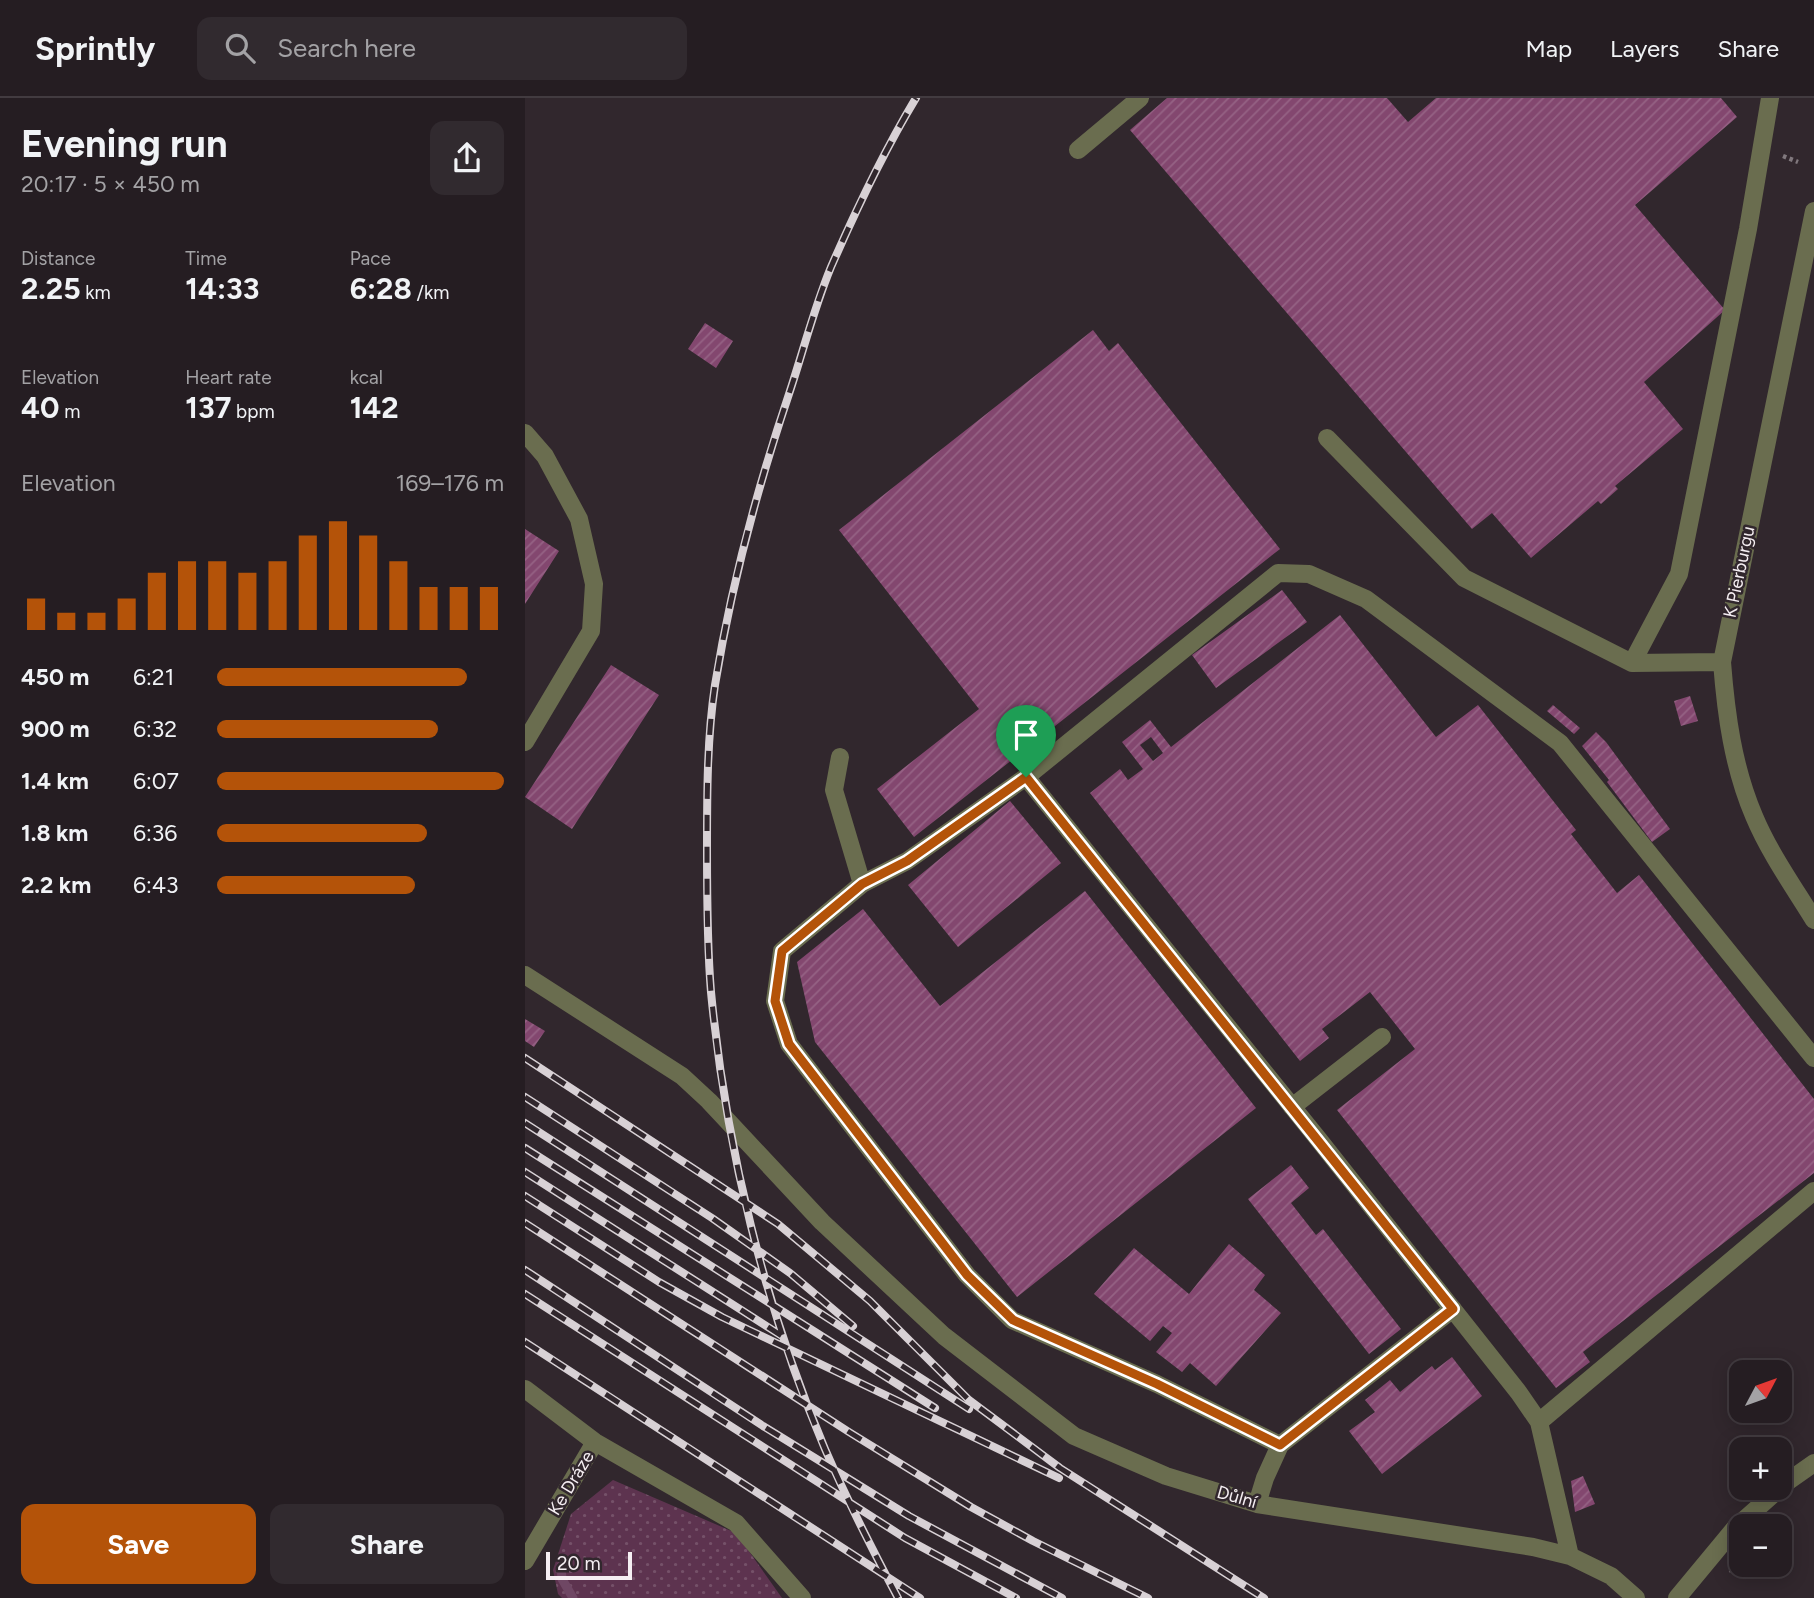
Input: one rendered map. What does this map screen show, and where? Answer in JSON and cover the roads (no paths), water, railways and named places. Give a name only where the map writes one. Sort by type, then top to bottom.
[{"type":"street","points":[[1079,150],[1140,98]]},
{"type":"street","points":[[1632,663],[1679,574],[1746,242],[1770,98]]},
{"type":"street","name":"K Pierburgu","points":[[1814,211],[1723,662],[1725,705],[1732,747],[1751,808],[1814,920]]},
{"type":"street","points":[[525,433],[545,456],[579,519],[594,584],[591,631],[525,742]]},
{"type":"street","points":[[1327,438],[1464,578],[1632,663],[1723,662]]},
{"type":"street","points":[[1280,1445],[1157,1384],[1013,1320],[967,1275],[789,1044],[775,1001],[782,951],[862,884],[907,861],[1026,777],[1278,573],[1309,574],[1366,599],[1560,743],[1814,1058]]},
{"type":"street","points":[[840,757],[834,790],[862,884]]},
{"type":"street","points":[[1026,777],[1453,1309],[1539,1422],[1570,1556]]},
{"type":"street","name":"Důlní","points":[[525,975],[682,1076],[823,1222],[944,1336],[1074,1436],[1166,1476],[1257,1504],[1533,1547],[1570,1556],[1611,1576],[1636,1598]]},
{"type":"street","points":[[1292,1107],[1382,1037]]},
{"type":"street","points":[[1539,1422],[1814,1191]]},
{"type":"street","points":[[1257,1504],[1280,1445],[1453,1309]]},
{"type":"street","points":[[525,1389],[596,1442],[736,1523],[802,1598]]},
{"type":"street","name":"Ke Dráze","points":[[525,1561],[596,1442]]},
{"type":"street","points":[[1792,1479],[1814,1463]]},
{"type":"street","points":[[1677,1598],[1735,1528],[1766,1500]]},
{"type":"waterway","points":[[561,1566],[562,1579],[573,1598]]},
{"type":"railway","points":[[898,1598],[842,1487],[803,1394],[766,1282],[751,1225],[727,1109],[711,992],[707,921],[707,808],[712,705],[721,648],[737,574],[766,466],[831,267],[871,181],[916,98]]},
{"type":"railway","points":[[525,1058],[778,1224],[870,1301],[969,1400],[1060,1468],[1264,1598]]},
{"type":"railway","points":[[525,1097],[712,1218],[790,1273],[853,1326]]},
{"type":"railway","points":[[525,1123],[969,1409]]},
{"type":"railway","points":[[525,1148],[935,1408]]},
{"type":"railway","points":[[525,1172],[782,1336]]},
{"type":"railway","points":[[525,1196],[659,1282],[722,1317],[1059,1478]]},
{"type":"railway","points":[[525,1223],[849,1432],[971,1507],[1148,1598]]},
{"type":"railway","points":[[525,1270],[763,1426],[909,1516],[1062,1598]]},
{"type":"railway","points":[[525,1294],[905,1538],[1016,1598]]},
{"type":"railway","points":[[525,1342],[920,1598]]}]
